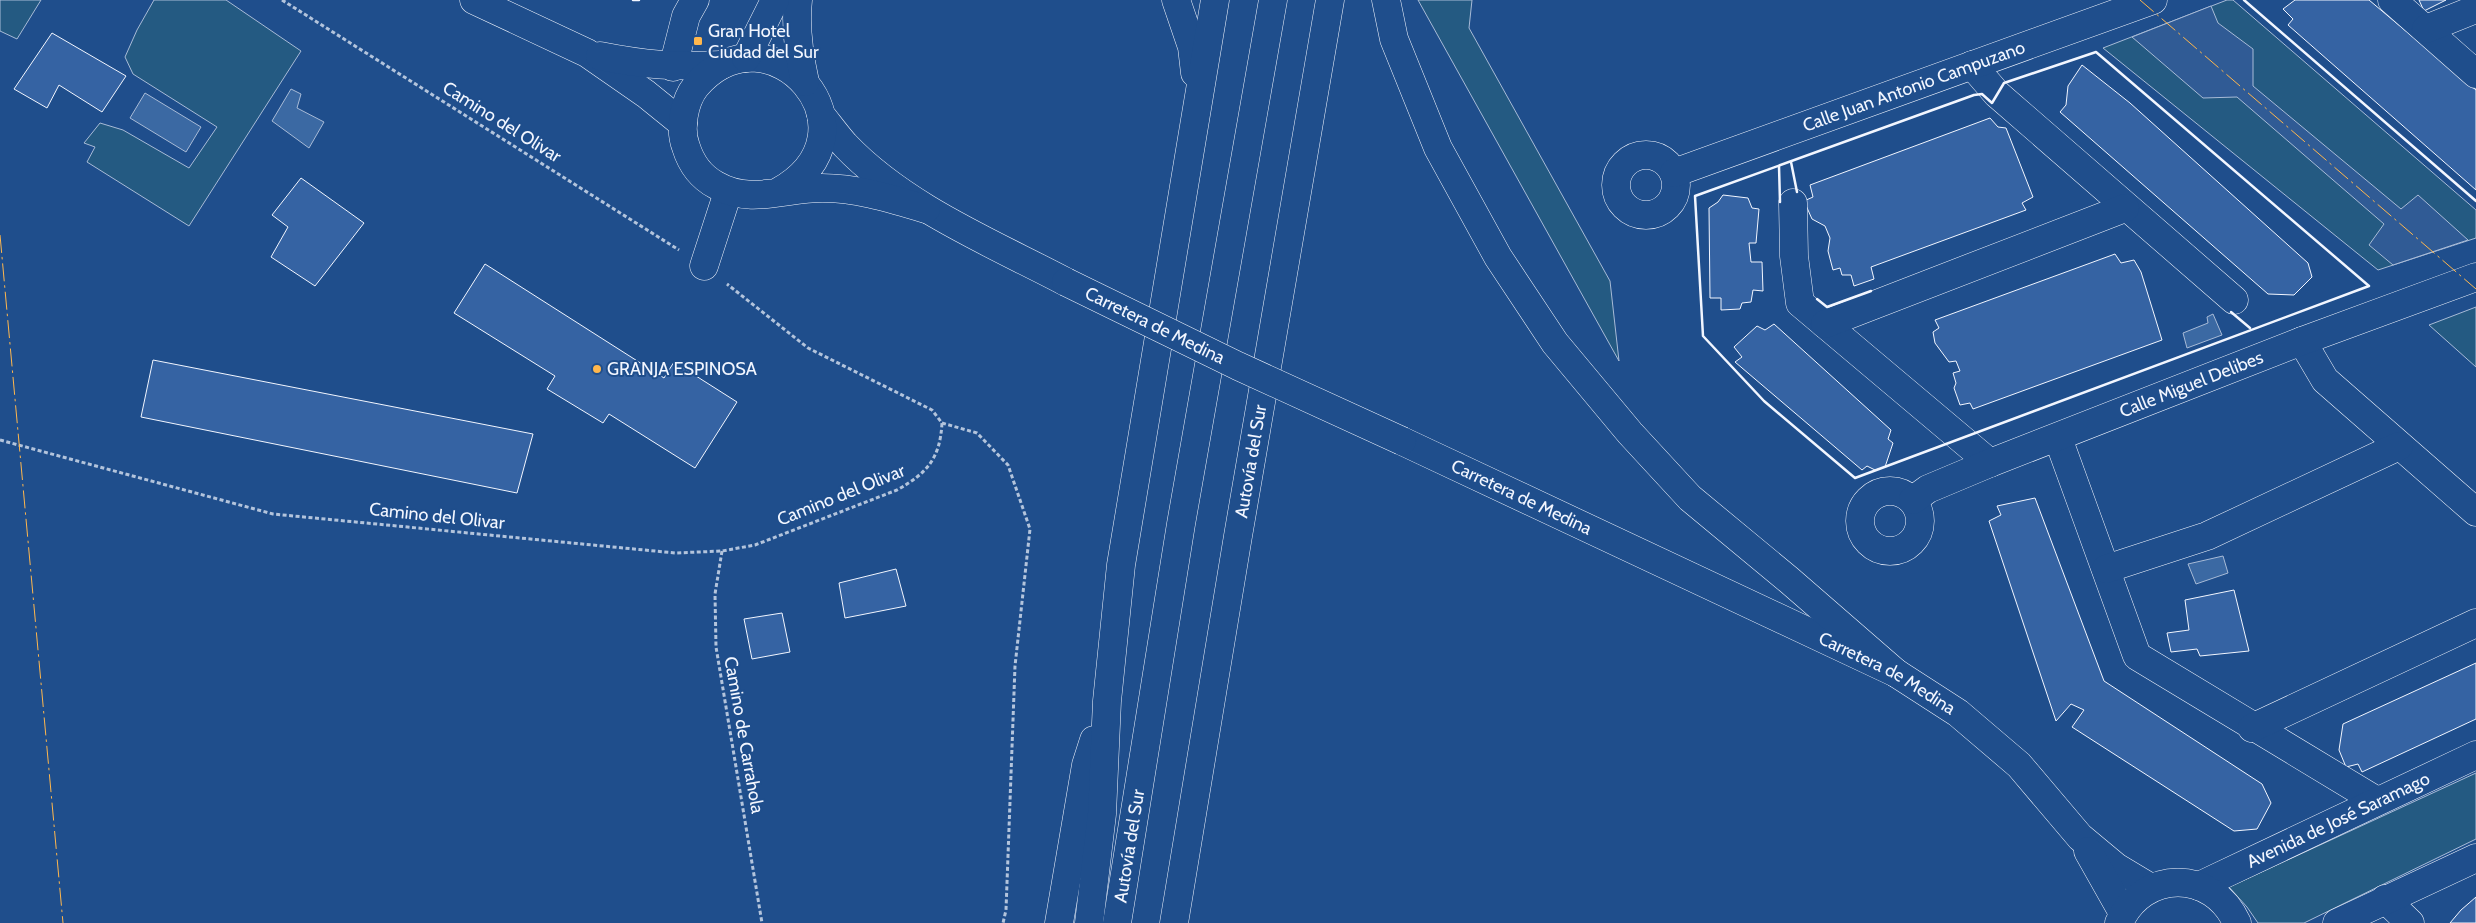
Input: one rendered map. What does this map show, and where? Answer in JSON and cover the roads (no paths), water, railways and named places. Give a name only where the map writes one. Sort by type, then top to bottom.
[{"type":"main road","points":[[474,0],[587,53],[646,94],[683,124]]},
{"type":"main road","points":[[673,67],[686,16],[695,0]]},
{"type":"main road","points":[[776,0],[733,62],[706,75],[694,90],[686,106],[683,124],[685,146],[694,166],[709,181],[728,192],[745,196],[822,188],[871,192],[926,209]]},
{"type":"main road","points":[[798,0],[799,48],[805,82]]},
{"type":"main road","points":[[1176,0],[1192,47],[1197,94]]},
{"type":"main road","points":[[1089,923],[1102,814],[1107,701],[1121,565],[1197,94],[1215,0]]},
{"type":"main road","name":"Autovía del Sur","points":[[1117,923],[1180,524],[1273,0]]},
{"type":"main road","name":"Autovía del Sur","points":[[1174,923],[1330,0]]},
{"type":"main road","points":[[1386,0],[1394,39],[1438,148],[1498,257],[1555,343],[1630,433],[1690,498],[1789,580],[1896,673]]},
{"type":"main road","name":"Calle Juan Antonio Campuzano","points":[[1674,173],[2153,0]]},
{"type":"main road","points":[[2392,0],[2476,74]]},
{"type":"main road","points":[[2426,29],[2476,9]]},
{"type":"main road","points":[[587,53],[644,65],[673,67],[768,59],[789,67],[805,82],[816,98],[821,116],[822,135],[817,153],[810,166],[795,183],[778,192]]},
{"type":"main road","points":[[1972,66],[1997,94],[2125,208],[2234,300]]},
{"type":"main road","points":[[821,116],[846,146],[926,209]]},
{"type":"main road","points":[[704,266],[728,192]]},
{"type":"main road","points":[[1793,203],[1794,256],[1800,302],[1990,464]]},
{"type":"main road","points":[[1825,324],[2125,208]]},
{"type":"main road","name":"Carretera de Medina","points":[[926,209],[1066,282],[1238,366],[1896,673],[1958,713],[2019,765],[2080,837],[2116,867],[2151,888]]},
{"type":"main road","name":"Calle Miguel Delibes","points":[[1913,500],[1928,489],[1990,464],[2302,341],[2476,277]]},
{"type":"main road","points":[[2302,341],[2325,380],[2476,512]]},
{"type":"main road","points":[[2058,438],[2137,656],[2252,728],[2377,801]]},
{"type":"main road","points":[[2106,569],[2207,536],[2399,446]]},
{"type":"main road","points":[[2252,728],[2476,623]]},
{"type":"main road","points":[[1059,923],[1086,765],[1107,701]]},
{"type":"main road","name":"Avenida de José Saramago","points":[[2199,886],[2476,755]]},
{"type":"main road","name":"Carretera de Medina","points":[[2080,837],[2121,918]]},
{"type":"main road","points":[[2336,923],[2476,858]]},
{"type":"main road","points":[[2121,918],[2140,895],[2151,888],[2166,883],[2183,882],[2199,886],[2217,896],[2232,911],[2237,923]]},
{"type":"main road","points":[[2385,899],[2410,923]]},
{"type":"place","name":"Gran Hotel Ciudad del Sur","points":[[698,41]]},
{"type":"place","name":"GRANJA ESPINOSA","points":[[597,369]]}]
